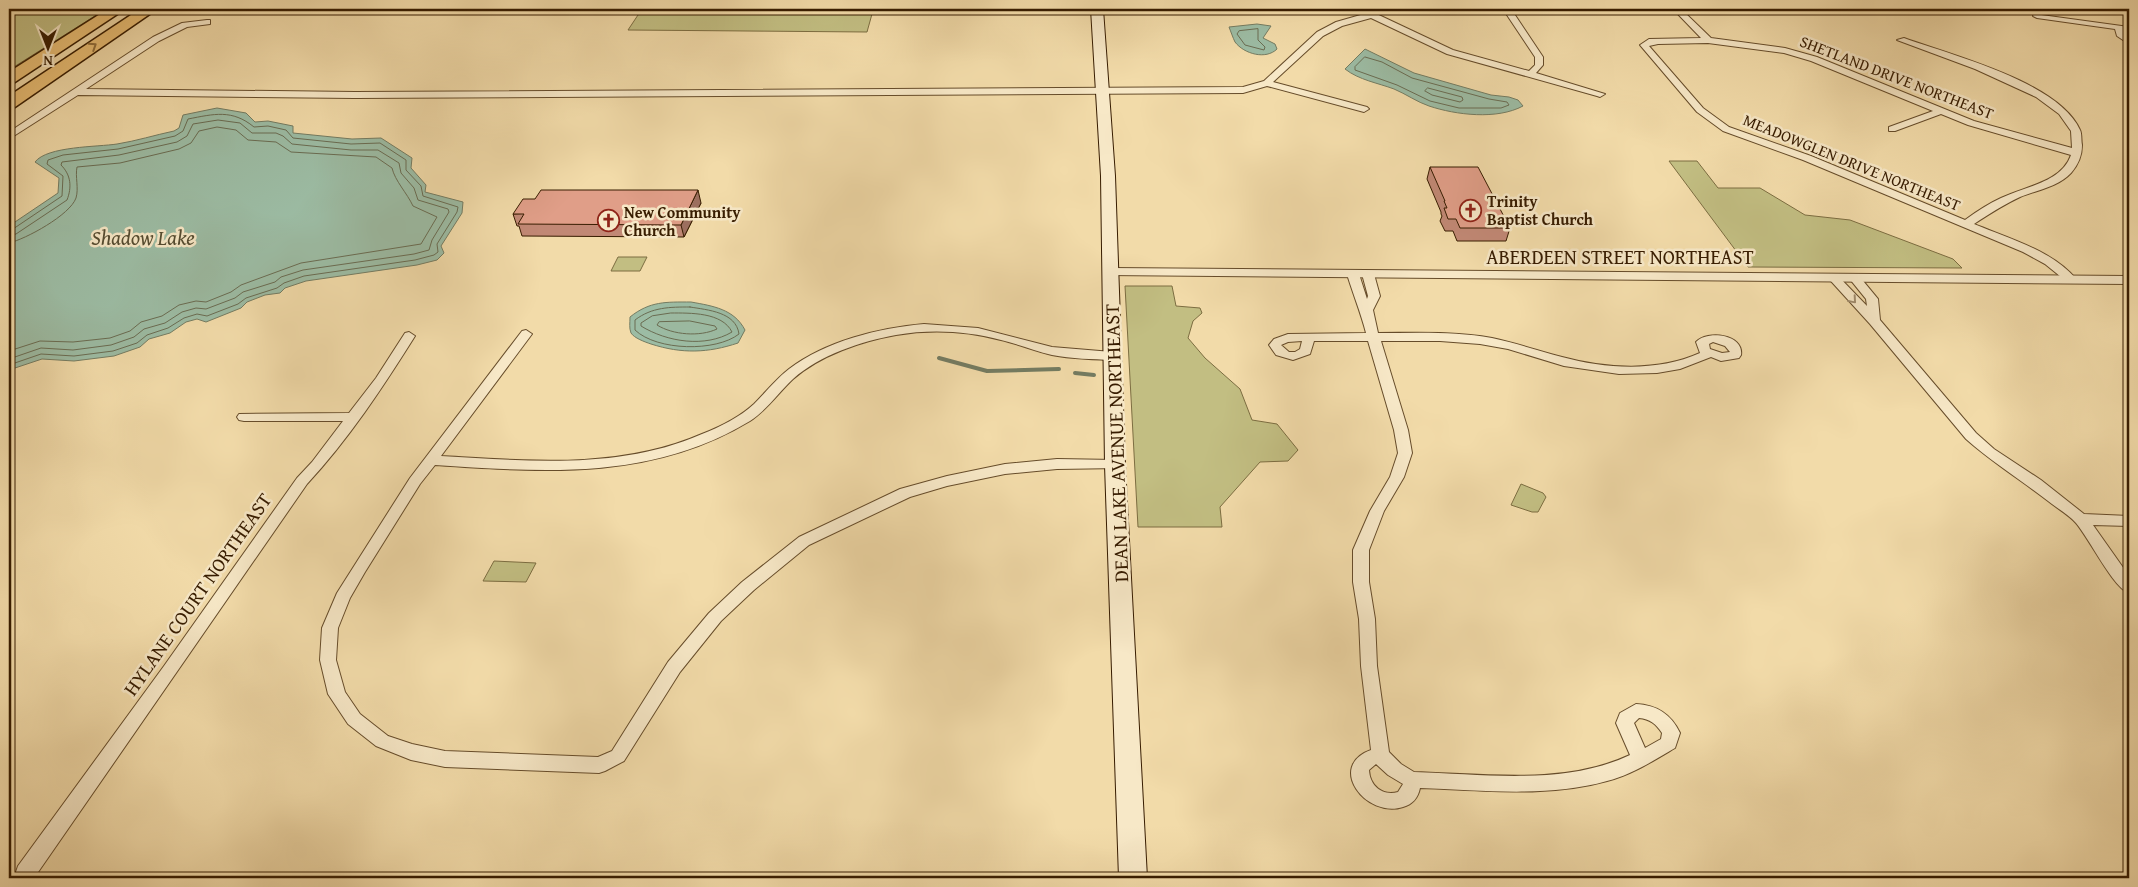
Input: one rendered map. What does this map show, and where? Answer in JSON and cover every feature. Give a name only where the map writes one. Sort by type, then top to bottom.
[{"type":"highway","points":[[9,79],[118,9]]},
{"type":"highway","points":[[9,103],[150,9]]},
{"type":"main road","name":"DEAN LAKE AVENUE NORTHEAST","points":[[1097,9],[1108,176],[1115,464],[1133,878]]},
{"type":"street","points":[[1360,9],[1450,52],[1600,94]]},
{"type":"street","points":[[1507,9],[1539,57],[1539,65],[1531,74]]},
{"type":"street","points":[[1678,9],[1708,40]]},
{"type":"street","points":[[76,92],[346,95],[542,92],[1101,92],[1242,90],[1267,82],[1320,34],[1339,24],[1371,14]]},
{"type":"street","points":[[2037,16],[2129,29]]},
{"type":"street","points":[[9,136],[172,31],[185,25],[207,22]]},
{"type":"street","points":[[2118,27],[2120,34],[2129,42]]},
{"type":"street","name":"SHETLAND DRIVE NORTHEAST","points":[[1644,45],[1649,42],[1658,41],[1708,40],[1758,46],[1814,59],[1939,112],[2077,152]]},
{"type":"street","points":[[1901,40],[1980,67],[2029,88],[2064,114],[2077,130],[2080,141],[2073,163],[2057,179],[2000,202],[1966,224]]},
{"type":"street","name":"MEADOWGLEN DRIVE NORTHEAST","points":[[1644,45],[1700,110],[1726,129],[1807,158],[1966,224],[2043,258],[2070,279]]},
{"type":"street","points":[[1267,82],[1364,108]]},
{"type":"street","points":[[1892,128],[1939,112]]},
{"type":"street","name":"ABERDEEN STREET NORTHEAST","points":[[1111,272],[2129,280]]},
{"type":"street","points":[[1353,274],[1361,300],[1367,310],[1401,430],[1405,453],[1397,478],[1377,511],[1361,550],[1361,582],[1367,619],[1369,666],[1380,755],[1387,765],[1400,775],[1413,780],[1526,782],[1570,780],[1606,773],[1641,759]]},
{"type":"street","points":[[1367,310],[1374,296],[1368,274]]},
{"type":"street","points":[[1834,278],[1874,321],[1971,436],[1989,452],[2036,484],[2081,519],[2120,577],[2129,586]]},
{"type":"street","points":[[1855,278],[1872,299],[1874,321]]},
{"type":"street","points":[[430,460],[540,467],[579,467],[630,462],[673,450],[710,436],[747,416],[796,370],[856,341],[896,331],[920,328],[951,328],[1005,337],[1052,351],[1088,356],[1112,356]]},
{"type":"street","points":[[526,334],[414,482],[343,597],[330,628],[328,660],[337,694],[354,719],[382,741],[411,752],[445,760],[599,765],[618,756],[674,667],[715,616],[748,586],[804,541],[905,493],[947,480],[1005,469],[1048,465],[1115,464]]},
{"type":"street","name":"HYLANE COURT NORTHEAST","points":[[24,878],[25,872],[170,672],[237,572],[302,481],[317,465],[381,380],[409,336]]},
{"type":"street","points":[[1308,340],[1320,338],[1482,340],[1564,362],[1597,368],[1632,370],[1667,368],[1710,354]]},
{"type":"street","points":[[244,417],[353,417]]},
{"type":"street","points":[[2081,519],[2129,521]]},
{"type":"street","points":[[1380,755],[1365,760],[1359,773],[1360,781],[1370,795],[1388,802],[1396,802],[1410,794],[1413,780]]},
{"type":"shaded area","points":[[9,9],[106,9],[9,70]]},
{"type":"shaded area","points":[[417,9],[643,9],[641,12],[872,14],[867,32],[628,30],[640,12],[415,11]]},
{"type":"shaded area","points":[[1669,161],[1697,161],[1718,188],[1760,188],[1805,215],[1850,220],[1953,259],[1962,268],[1748,267]]},
{"type":"shaded area","points":[[618,257],[647,257],[640,271],[611,271]]},
{"type":"shaded area","points":[[1125,286],[1172,286],[1176,306],[1200,308],[1202,313],[1193,321],[1188,338],[1205,358],[1240,389],[1252,420],[1277,424],[1298,450],[1288,461],[1260,462],[1220,507],[1222,527],[1138,527]]},
{"type":"shaded area","points":[[1521,484],[1543,493],[1546,497],[1538,512],[1532,512],[1511,505]]},
{"type":"shaded area","points":[[494,561],[536,563],[526,582],[483,581]]},
{"type":"water","points":[[1257,24],[1271,26],[1263,38],[1275,44],[1277,49],[1267,54],[1255,54],[1244,50],[1235,42],[1229,27]]},
{"type":"water","points":[[1365,49],[1414,73],[1491,95],[1509,97],[1518,100],[1523,106],[1501,113],[1476,115],[1451,112],[1429,106],[1394,89],[1356,76],[1345,69]]},
{"type":"water","name":"Shadow Lake","points":[[217,108],[246,113],[255,122],[268,121],[293,126],[293,133],[352,139],[381,138],[412,158],[411,168],[426,185],[425,192],[463,202],[462,213],[441,246],[444,253],[437,260],[417,265],[306,281],[285,288],[280,293],[265,295],[247,302],[241,308],[206,322],[197,319],[186,322],[170,333],[149,339],[140,347],[114,356],[74,361],[42,359],[9,370],[9,226],[58,193],[59,178],[35,162],[41,157],[61,150],[117,144],[174,131],[179,128],[183,115]]},
{"type":"water","points":[[691,302],[715,307],[735,317],[745,330],[738,343],[716,349],[684,351],[651,344],[632,335],[630,317],[644,308],[666,303]]},
{"type":"building","name":"Trinity Baptist Church","points":[[1430,167],[1478,167],[1510,228],[1460,228],[1456,219],[1448,219],[1444,208],[1447,208],[1445,201]]},
{"type":"building","name":"New Community Church","points":[[541,190],[698,190],[681,225],[518,224],[524,214],[513,214],[523,199],[535,199]]},
{"type":"waterway","points":[[939,358],[987,371],[1059,369]]},
{"type":"waterway","points":[[1075,373],[1094,375]]},
{"type":"place","name":"Trinity Baptist Church","points":[[1471,210]]},
{"type":"place","name":"New Community Church","points":[[608,221]]}]
